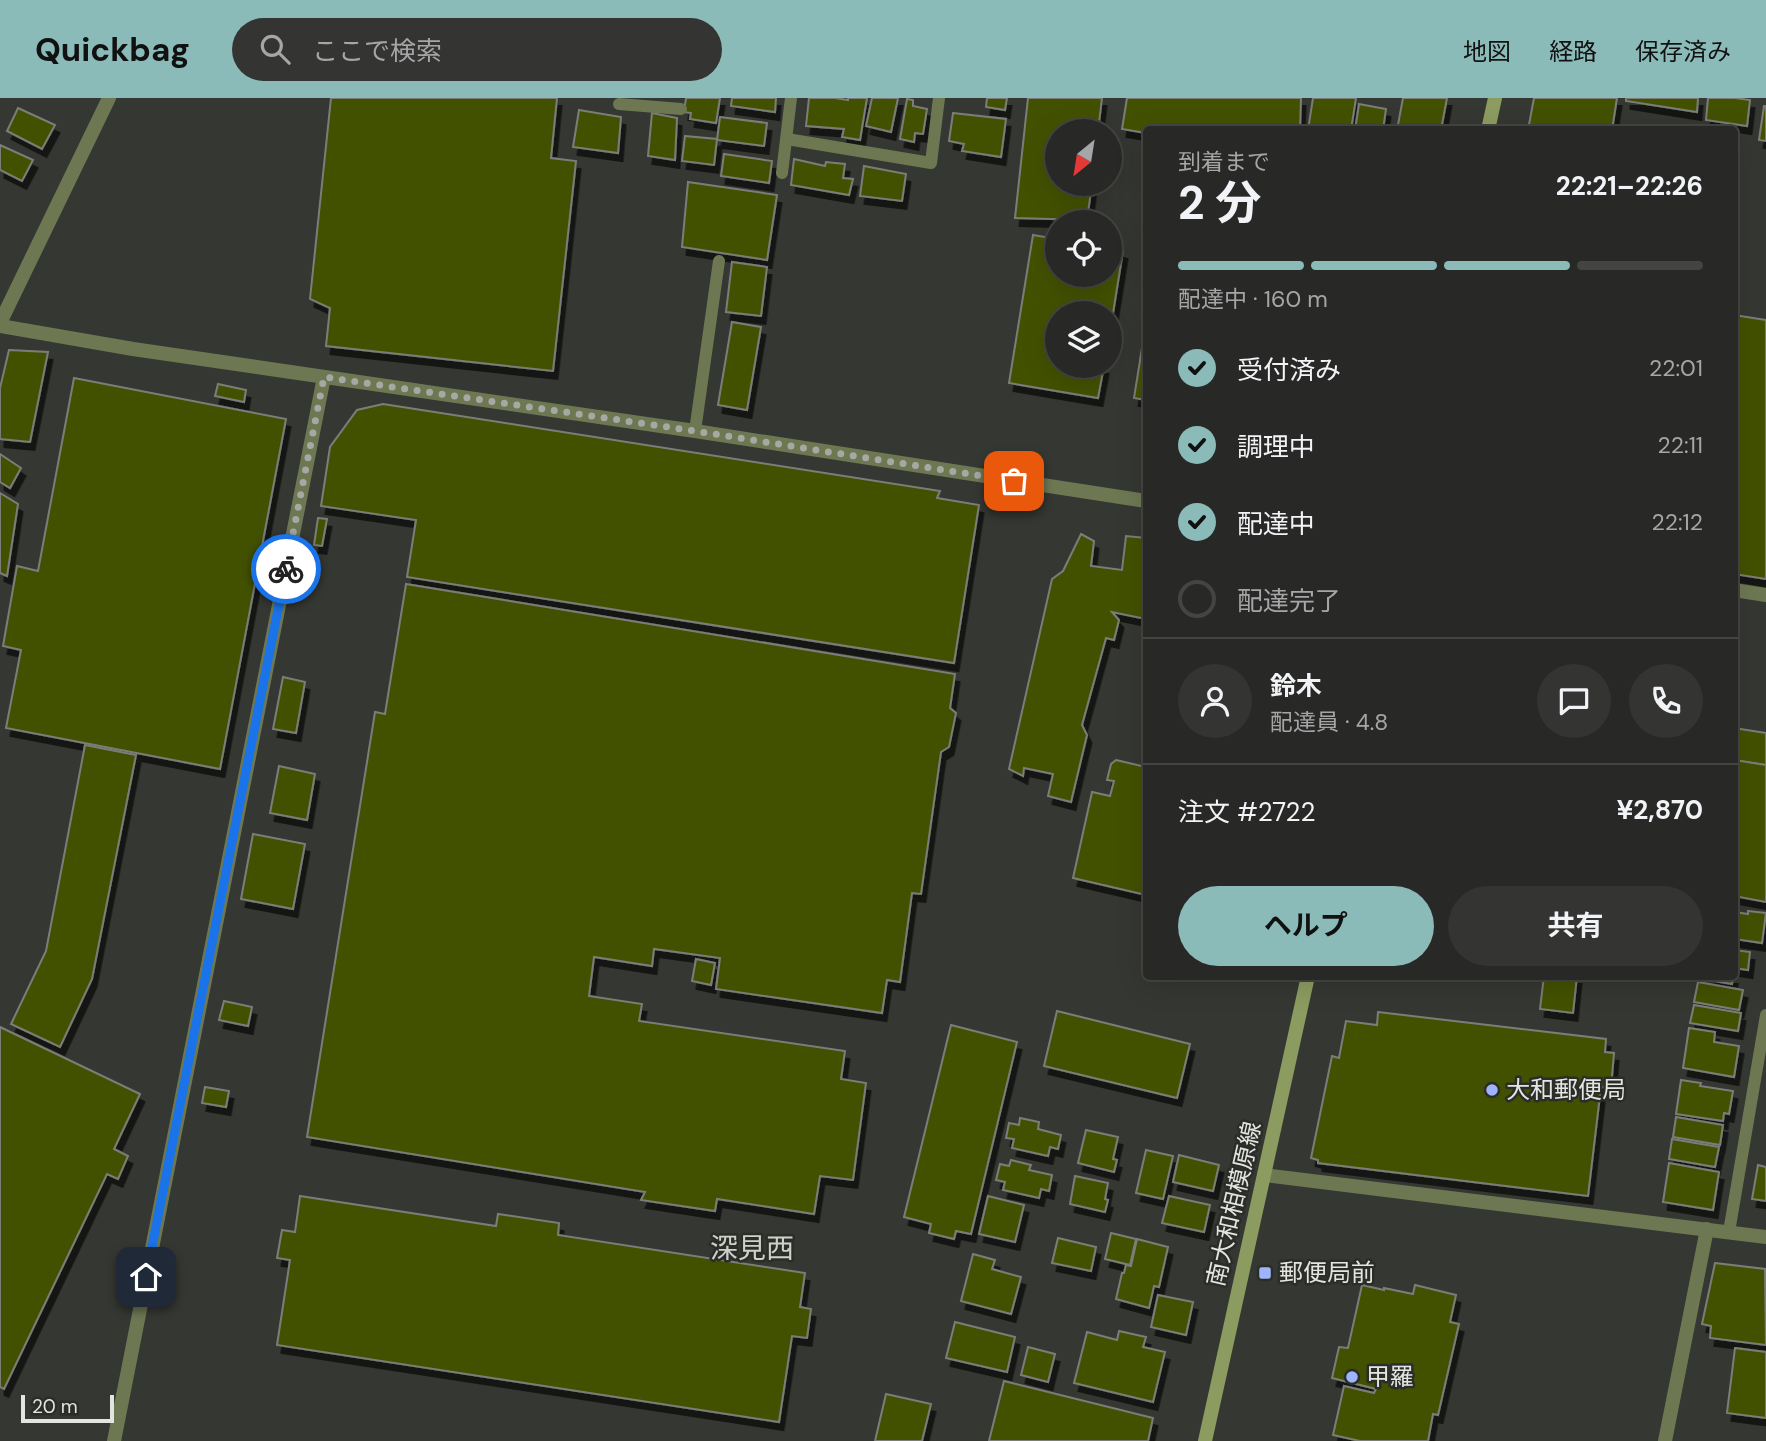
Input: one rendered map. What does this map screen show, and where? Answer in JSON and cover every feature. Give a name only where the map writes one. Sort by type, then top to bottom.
[{"type":"street","points":[[109,98],[0,324],[133,349],[695,431],[1143,501]]},
{"type":"street","points":[[1489,126],[1495,98]]},
{"type":"street","points":[[114,1441],[324,377]]},
{"type":"street","points":[[1738,591],[1766,595]]},
{"type":"street","name":"南大和相模原線","points":[[1205,1441],[1307,980]]},
{"type":"street","points":[[1264,1175],[1766,1237]]},
{"type":"street","points":[[1665,1441],[1707,1229]]},
{"type":"lane","points":[[782,173],[792,98]]},
{"type":"lane","points":[[787,139],[931,163],[939,98]]},
{"type":"lane","points":[[619,104],[652,102],[681,109]]},
{"type":"lane","points":[[695,431],[719,261]]},
{"type":"lane","points":[[1729,1232],[1766,1014]]},
{"type":"building","points":[[331,98],[557,98],[551,158],[576,161],[553,371],[326,346],[330,308],[310,299]]},
{"type":"building","points":[[686,98],[720,98],[716,123],[690,119],[691,113],[684,112]]},
{"type":"building","points":[[732,98],[776,98],[775,112],[731,106]]},
{"type":"building","points":[[809,98],[867,98],[860,140],[842,137],[844,129],[806,126]]},
{"type":"building","points":[[872,98],[898,98],[891,132],[866,126]]},
{"type":"building","points":[[987,98],[1007,98],[1005,110],[986,107]]},
{"type":"building","points":[[1028,98],[1102,98],[1099,119],[1045,119],[1045,196],[1090,196],[1088,210],[1045,210],[1045,219],[1015,218]]},
{"type":"building","points":[[1127,98],[1301,98],[1300,126],[1143,126],[1143,132],[1122,129]]},
{"type":"building","points":[[1313,98],[1356,98],[1352,126],[1309,126]]},
{"type":"building","points":[[1403,98],[1447,98],[1442,126],[1398,126]]},
{"type":"building","points":[[1534,98],[1617,98],[1613,126],[1529,126]]},
{"type":"building","points":[[1626,98],[1698,98],[1697,112],[1626,101]]},
{"type":"building","points":[[1708,98],[1750,100],[1747,126],[1706,120]]},
{"type":"building","points":[[907,99],[913,100],[913,106],[927,109],[923,134],[915,133],[914,142],[900,139]]},
{"type":"building","points":[[1359,104],[1386,109],[1384,126],[1356,126]]},
{"type":"building","points":[[1766,106],[1766,141],[1759,140]]},
{"type":"building","points":[[18,108],[55,125],[42,149],[7,131]]},
{"type":"building","points":[[579,110],[621,117],[618,153],[573,147]]},
{"type":"building","points":[[652,113],[677,118],[675,160],[648,156]]},
{"type":"building","points":[[953,113],[1006,119],[1001,157],[962,151],[964,144],[949,141]]},
{"type":"building","points":[[720,117],[767,123],[764,146],[717,140]]},
{"type":"building","points":[[685,136],[717,139],[714,165],[682,161]]},
{"type":"building","points":[[0,145],[33,160],[22,181],[0,170]]},
{"type":"building","points":[[724,154],[772,161],[769,183],[721,176]]},
{"type":"building","points":[[794,159],[825,166],[826,162],[845,164],[843,178],[853,179],[849,195],[791,185]]},
{"type":"building","points":[[864,166],[906,174],[902,201],[860,196]]},
{"type":"building","points":[[688,182],[777,195],[767,260],[682,247]]},
{"type":"building","points":[[1033,235],[1045,237],[1045,287],[1117,287],[1115,301],[1045,301],[1045,378],[1102,378],[1098,398],[1009,383]]},
{"type":"building","points":[[732,262],[767,267],[761,316],[726,312]]},
{"type":"building","points":[[1738,316],[1766,320],[1766,579],[1738,575]]},
{"type":"building","points":[[732,322],[761,327],[747,410],[718,405]]},
{"type":"building","points":[[1143,342],[1143,400],[1134,398]]},
{"type":"building","points":[[9,350],[48,352],[30,442],[0,439],[0,388]]},
{"type":"building","points":[[74,378],[286,419],[220,769],[6,728],[21,650],[3,646],[17,566],[38,571]]},
{"type":"building","points":[[218,384],[246,390],[244,402],[215,396]]},
{"type":"building","points":[[383,404],[940,491],[937,498],[979,505],[954,663],[407,577],[416,520],[321,506],[330,447],[357,410]]},
{"type":"building","points":[[0,454],[21,468],[10,488],[0,482]]},
{"type":"building","points":[[0,493],[18,504],[7,576],[0,573]]},
{"type":"building","points":[[318,518],[327,519],[322,546],[314,545]]},
{"type":"building","points":[[1081,534],[1094,541],[1091,566],[1122,570],[1126,536],[1143,538],[1143,618],[1112,612],[1119,620],[1114,640],[1106,638],[1082,725],[1087,735],[1071,802],[1048,796],[1053,774],[1024,768],[1023,776],[1009,769],[1052,579],[1063,571]]},
{"type":"building","points":[[406,584],[955,674],[950,708],[956,713],[949,747],[941,752],[921,894],[912,893],[900,982],[887,980],[882,1013],[716,989],[720,958],[654,949],[652,966],[594,957],[589,996],[642,1004],[639,1021],[845,1051],[841,1079],[866,1083],[853,1180],[820,1176],[814,1214],[717,1199],[715,1211],[641,1200],[645,1192],[307,1137],[375,712],[385,714]]},
{"type":"building","points":[[283,677],[305,682],[296,733],[273,729]]},
{"type":"building","points":[[1738,729],[1766,733],[1766,765],[1738,761]]},
{"type":"building","points":[[85,745],[136,755],[92,979],[60,1047],[11,1024],[46,951]]},
{"type":"building","points":[[1116,760],[1143,766],[1143,894],[1073,878],[1092,792],[1110,796],[1114,781],[1107,780],[1111,764]]},
{"type":"building","points":[[1738,761],[1766,765],[1766,902],[1738,897]]},
{"type":"building","points":[[279,766],[315,774],[307,820],[270,813]]},
{"type":"building","points":[[253,834],[305,844],[293,909],[241,899]]},
{"type":"building","points":[[1748,911],[1766,913],[1762,943],[1738,940],[1738,913],[1748,914]]},
{"type":"building","points":[[1738,950],[1750,952],[1748,970],[1738,969]]},
{"type":"building","points":[[696,959],[715,963],[711,985],[692,981]]},
{"type":"building","points":[[1544,980],[1577,980],[1573,1013],[1540,1009]]},
{"type":"building","points":[[1709,980],[1732,980],[1732,984]]},
{"type":"building","points":[[1698,982],[1743,990],[1739,1010],[1694,1002]]},
{"type":"building","points":[[224,1001],[252,1007],[248,1026],[219,1020]]},
{"type":"building","points":[[1694,1005],[1741,1013],[1738,1031],[1690,1023]]},
{"type":"building","points":[[1057,1011],[1190,1044],[1177,1098],[1044,1066]]},
{"type":"building","points":[[1378,1012],[1606,1039],[1605,1052],[1614,1053],[1611,1088],[1601,1087],[1588,1196],[1318,1163],[1318,1160],[1311,1158],[1332,1056],[1339,1058],[1346,1021],[1377,1025]]},
{"type":"building","points":[[951,1025],[1017,1042],[971,1234],[956,1231],[954,1239],[929,1233],[931,1224],[904,1217]]},
{"type":"building","points":[[0,1027],[140,1094],[114,1149],[128,1156],[118,1179],[107,1174],[4,1389],[0,1387]]},
{"type":"building","points":[[1689,1028],[1715,1032],[1714,1042],[1739,1046],[1734,1077],[1683,1068]]},
{"type":"building","points":[[1681,1080],[1733,1091],[1729,1114],[1724,1113],[1723,1121],[1676,1114]]},
{"type":"building","points":[[205,1087],[229,1091],[226,1107],[202,1103]]},
{"type":"building","points":[[1676,1117],[1723,1125],[1720,1145],[1673,1137]]},
{"type":"building","points":[[1020,1118],[1039,1122],[1038,1129],[1061,1135],[1058,1149],[1050,1147],[1048,1156],[1012,1148],[1014,1139],[1006,1138],[1009,1123],[1019,1125]]},
{"type":"building","points":[[1086,1130],[1118,1137],[1113,1159],[1117,1160],[1114,1172],[1078,1163]]},
{"type":"building","points":[[1672,1139],[1719,1147],[1715,1167],[1669,1159]]},
{"type":"building","points":[[1146,1150],[1173,1156],[1163,1199],[1136,1193]]},
{"type":"building","points":[[1179,1155],[1219,1165],[1213,1191],[1173,1182]]},
{"type":"building","points":[[1011,1160],[1031,1165],[1029,1170],[1052,1175],[1049,1191],[1041,1189],[1039,1198],[1003,1190],[1005,1182],[996,1180],[1000,1164],[1009,1166]]},
{"type":"building","points":[[1669,1163],[1719,1172],[1713,1210],[1663,1202]]},
{"type":"building","points":[[1758,1165],[1766,1167],[1766,1201],[1752,1199]]},
{"type":"building","points":[[1075,1176],[1108,1183],[1105,1212],[1070,1204]]},
{"type":"building","points":[[300,1196],[496,1226],[498,1214],[559,1223],[558,1235],[805,1273],[800,1307],[811,1309],[807,1338],[792,1336],[779,1422],[277,1345],[290,1260],[277,1258],[282,1230],[295,1232]]},
{"type":"building","points":[[988,1196],[1024,1205],[1015,1242],[979,1234]]},
{"type":"building","points":[[1169,1196],[1210,1205],[1204,1232],[1162,1223]]},
{"type":"building","points":[[1111,1233],[1136,1239],[1130,1265],[1105,1259]]},
{"type":"building","points":[[1058,1238],[1096,1247],[1091,1271],[1052,1263]]},
{"type":"building","points":[[1137,1239],[1168,1247],[1159,1287],[1154,1286],[1149,1308],[1116,1299],[1122,1273],[1126,1265],[1131,1266]]},
{"type":"building","points":[[973,1254],[995,1260],[992,1269],[1021,1277],[1011,1314],[961,1301]]},
{"type":"building","points":[[1715,1263],[1765,1269],[1766,1345],[1710,1338],[1711,1326],[1702,1324]]},
{"type":"building","points":[[1362,1285],[1413,1294],[1415,1285],[1456,1295],[1450,1322],[1459,1324],[1438,1415],[1433,1414],[1428,1441],[1360,1441],[1333,1435],[1344,1386],[1374,1393],[1376,1389],[1332,1378],[1339,1347],[1348,1348]]},
{"type":"building","points":[[1158,1295],[1193,1302],[1186,1335],[1151,1327]]},
{"type":"building","points":[[955,1322],[1015,1337],[1007,1372],[946,1358]]},
{"type":"building","points":[[1119,1331],[1146,1337],[1143,1347],[1165,1352],[1153,1402],[1074,1383],[1087,1332],[1117,1340]]},
{"type":"building","points":[[1028,1347],[1055,1354],[1048,1382],[1021,1375]]},
{"type":"building","points":[[1735,1348],[1766,1352],[1766,1418],[1727,1413]]},
{"type":"building","points":[[1004,1381],[1153,1418],[1148,1441],[989,1441]]},
{"type":"building","points":[[886,1394],[931,1404],[922,1441],[875,1441]]},
{"type":"way so far","points":[[286,569],[324,377],[1014,481]]},
{"type":"place","name":"大和郵便局","points":[[1492,1090]]},
{"type":"place","name":"郵便局前","points":[[1265,1273]]},
{"type":"place","name":"甲羅","points":[[1352,1377]]},
{"type":"district","name":"深見西","points":[[752,1248]]},
{"type":"route","points":[[146,1277],[286,569]]}]
